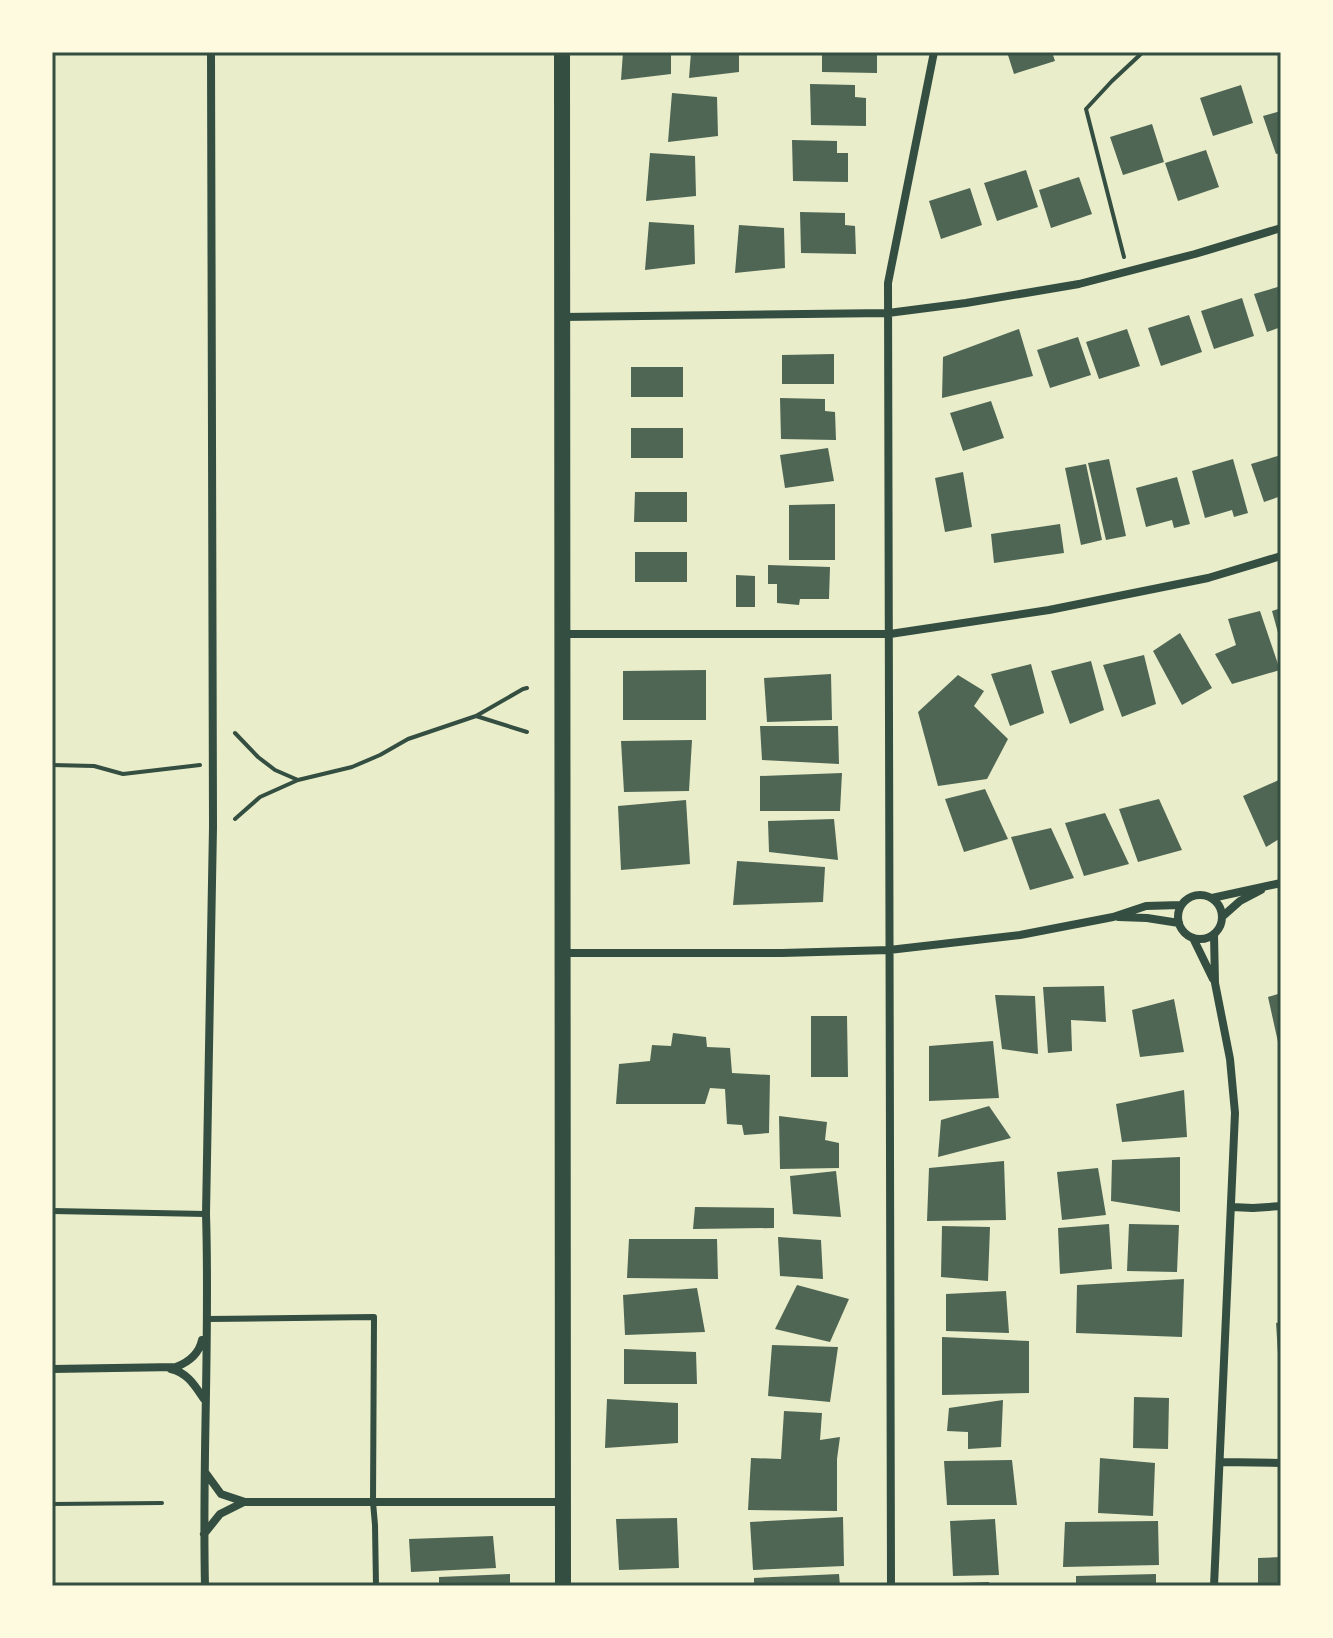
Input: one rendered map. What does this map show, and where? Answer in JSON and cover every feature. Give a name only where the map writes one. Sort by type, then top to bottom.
[{"type":"main road","points":[[562,52],[563,1586]]},
{"type":"street","points":[[205,1586],[206,1214],[213,827],[211,52]]},
{"type":"street","points":[[891,1586],[888,283],[934,52]]},
{"type":"street","points":[[562,317],[888,313],[1079,284],[1281,228]]},
{"type":"street","points":[[562,634],[890,634],[1049,610],[1208,578],[1281,556]]},
{"type":"street","points":[[1212,898],[1223,916],[1222,923],[1214,934],[1201,939],[1193,938],[1184,932],[1179,923],[1181,905],[1192,896],[1212,898],[1281,883]]},
{"type":"street","points":[[1223,916],[1240,901],[1268,886]]},
{"type":"street","points":[[563,953],[889,950],[1020,935],[1113,917],[1146,906],[1181,905]]},
{"type":"street","points":[[1113,917],[1179,923]]},
{"type":"street","points":[[1214,934],[1215,983],[1230,1059],[1235,1113],[1214,1586]]},
{"type":"street","points":[[1193,938],[1215,983]]},
{"type":"street","points":[[1232,1207],[1281,1206]]},
{"type":"street","points":[[52,1369],[176,1367],[186,1363],[201,1347],[207,1319]]},
{"type":"street","points":[[162,1368],[177,1370],[188,1377],[205,1401]]},
{"type":"street","points":[[1220,1462],[1281,1463]]},
{"type":"street","points":[[205,1472],[221,1494],[245,1502],[563,1502]]},
{"type":"street","points":[[204,1534],[220,1514],[245,1502]]},
{"type":"lane","points":[[52,1211],[206,1214]]},
{"type":"lane","points":[[207,1319],[374,1317],[376,1586]]},
{"type":"path","points":[[1122,245],[1086,109],[1143,52]]},
{"type":"path","points":[[235,819],[260,797],[298,780],[352,767],[408,739],[476,716],[527,688]]},
{"type":"path","points":[[476,716],[527,732]]},
{"type":"path","points":[[235,733],[275,770],[298,780]]},
{"type":"path","points":[[52,765],[94,766],[123,774],[190,765]]},
{"type":"path","points":[[52,1504],[162,1503]]},
{"type":"building","points":[[623,52],[671,52],[671,74],[621,80]]},
{"type":"building","points":[[691,52],[739,52],[739,72],[689,78]]},
{"type":"building","points":[[822,52],[877,52],[877,73],[822,72]]},
{"type":"building","points":[[1007,52],[1052,52],[1055,61],[1014,74]]},
{"type":"building","points":[[810,84],[855,85],[855,97],[866,98],[866,126],[811,125]]},
{"type":"building","points":[[1241,85],[1253,123],[1213,136],[1200,98]]},
{"type":"building","points":[[672,93],[717,97],[718,136],[668,142]]},
{"type":"building","points":[[1281,111],[1281,153],[1276,154],[1263,116]]},
{"type":"building","points":[[1152,124],[1164,162],[1123,175],[1110,137]]},
{"type":"building","points":[[792,140],[837,141],[837,153],[848,153],[848,182],[793,181]]},
{"type":"building","points":[[1206,150],[1219,187],[1178,201],[1165,163]]},
{"type":"building","points":[[650,153],[695,156],[696,196],[646,201]]},
{"type":"building","points":[[1026,170],[1038,207],[997,221],[984,183]]},
{"type":"building","points":[[1079,177],[1092,214],[1051,228],[1039,190]]},
{"type":"building","points":[[970,188],[982,225],[941,239],[929,201]]},
{"type":"building","points":[[800,212],[845,213],[845,225],[855,226],[856,254],[801,253]]},
{"type":"building","points":[[649,222],[694,225],[695,264],[645,270]]},
{"type":"building","points":[[739,225],[784,228],[785,268],[735,273]]},
{"type":"building","points":[[1281,286],[1281,327],[1267,332],[1254,294]]},
{"type":"building","points":[[1242,298],[1254,336],[1214,349],[1201,311]]},
{"type":"building","points":[[1189,315],[1202,352],[1161,366],[1148,328]]},
{"type":"building","points":[[1019,329],[1033,376],[942,398],[943,357]]},
{"type":"building","points":[[1127,329],[1140,366],[1099,379],[1086,342]]},
{"type":"building","points":[[1078,337],[1091,375],[1050,388],[1037,350]]},
{"type":"building","points":[[834,354],[834,384],[782,384],[782,355]]},
{"type":"building","points":[[631,367],[683,367],[683,397],[631,397]]},
{"type":"building","points":[[780,398],[825,399],[825,411],[835,412],[836,440],[781,439]]},
{"type":"building","points":[[991,401],[1004,438],[963,451],[950,413]]},
{"type":"building","points":[[631,428],[683,428],[683,458],[631,458]]},
{"type":"building","points":[[828,448],[834,481],[785,488],[780,455]]},
{"type":"building","points":[[1281,455],[1281,496],[1264,502],[1251,464]]},
{"type":"building","points":[[1109,459],[1126,536],[1106,540],[1088,463]]},
{"type":"building","points":[[1233,459],[1248,513],[1234,517],[1232,510],[1205,518],[1192,471]]},
{"type":"building","points":[[1086,464],[1102,540],[1081,545],[1065,468]]},
{"type":"building","points":[[963,472],[972,527],[945,532],[935,478]]},
{"type":"building","points":[[1177,477],[1190,524],[1174,528],[1172,520],[1146,527],[1136,488]]},
{"type":"building","points":[[635,492],[687,492],[687,522],[634,522]]},
{"type":"building","points":[[835,504],[835,560],[789,560],[789,505]]},
{"type":"building","points":[[1060,524],[1064,553],[994,563],[991,534]]},
{"type":"building","points":[[635,552],[687,552],[687,582],[635,582]]},
{"type":"building","points":[[768,565],[830,567],[829,599],[800,599],[799,605],[777,603],[777,584],[768,584]]},
{"type":"building","points":[[736,575],[755,576],[755,607],[736,607]]},
{"type":"building","points":[[1281,608],[1281,640],[1280,640],[1272,611]]},
{"type":"building","points":[[1260,611],[1280,670],[1232,684],[1215,654],[1236,645],[1228,619]]},
{"type":"building","points":[[1180,633],[1212,688],[1182,705],[1153,651]]},
{"type":"building","points":[[1144,655],[1156,704],[1122,717],[1103,665]]},
{"type":"building","points":[[1091,661],[1104,710],[1070,724],[1051,671]]},
{"type":"building","points":[[1031,664],[1044,713],[1010,726],[991,674]]},
{"type":"building","points":[[706,670],[706,720],[623,720],[623,671]]},
{"type":"building","points":[[831,674],[832,720],[767,722],[764,678]]},
{"type":"building","points":[[958,675],[984,691],[974,706],[1008,739],[987,779],[938,786],[918,712]]},
{"type":"building","points":[[760,726],[838,726],[839,764],[762,760]]},
{"type":"building","points":[[692,740],[689,791],[624,792],[621,741]]},
{"type":"building","points":[[842,773],[840,811],[760,811],[760,776]]},
{"type":"building","points":[[1281,779],[1281,838],[1266,847],[1243,796]]},
{"type":"building","points":[[985,789],[1008,839],[964,852],[945,799]]},
{"type":"building","points":[[1159,799],[1182,850],[1138,862],[1119,809]]},
{"type":"building","points":[[686,800],[690,864],[621,870],[618,806]]},
{"type":"building","points":[[1105,813],[1129,864],[1084,876],[1065,823]]},
{"type":"building","points":[[834,819],[838,860],[769,852],[768,821]]},
{"type":"building","points":[[1051,828],[1074,878],[1030,890],[1011,837]]},
{"type":"building","points":[[737,861],[825,867],[823,902],[733,905]]},
{"type":"building","points":[[1104,986],[1106,1022],[1071,1020],[1072,1051],[1048,1053],[1043,987]]},
{"type":"building","points":[[1281,993],[1281,1042],[1278,1042],[1268,997]]},
{"type":"building","points":[[995,995],[1035,996],[1038,1054],[1002,1049]]},
{"type":"building","points":[[1174,999],[1184,1052],[1140,1057],[1132,1010]]},
{"type":"building","points":[[811,1016],[847,1016],[848,1077],[811,1077]]},
{"type":"building","points":[[673,1033],[706,1037],[707,1047],[730,1048],[732,1073],[770,1075],[769,1133],[744,1135],[742,1125],[727,1124],[725,1089],[710,1088],[705,1104],[616,1104],[619,1064],[650,1061],[652,1045],[671,1046]]},
{"type":"building","points":[[993,1041],[999,1098],[929,1101],[929,1046]]},
{"type":"building","points":[[1184,1090],[1187,1137],[1122,1142],[1116,1104]]},
{"type":"building","points":[[989,1106],[1011,1138],[938,1157],[941,1120]]},
{"type":"building","points":[[779,1116],[827,1122],[825,1140],[839,1143],[839,1168],[780,1169]]},
{"type":"building","points":[[1180,1157],[1180,1212],[1111,1201],[1112,1160]]},
{"type":"building","points":[[1004,1161],[1006,1220],[927,1221],[929,1168]]},
{"type":"building","points":[[1098,1168],[1106,1215],[1062,1220],[1057,1172]]},
{"type":"building","points":[[836,1171],[841,1217],[793,1214],[790,1176]]},
{"type":"building","points":[[695,1207],[774,1208],[774,1228],[693,1229]]},
{"type":"building","points":[[1109,1224],[1112,1269],[1060,1274],[1058,1228]]},
{"type":"building","points":[[1129,1224],[1179,1225],[1177,1272],[1127,1271]]},
{"type":"building","points":[[942,1226],[990,1227],[988,1281],[941,1277]]},
{"type":"building","points":[[778,1237],[821,1240],[823,1279],[780,1276]]},
{"type":"building","points":[[629,1239],[717,1239],[718,1279],[627,1278]]},
{"type":"building","points":[[1184,1279],[1182,1337],[1076,1333],[1077,1285]]},
{"type":"building","points":[[797,1285],[849,1299],[830,1342],[775,1329]]},
{"type":"building","points":[[697,1288],[705,1332],[625,1335],[623,1295]]},
{"type":"building","points":[[1006,1291],[1009,1333],[946,1331],[946,1294]]},
{"type":"building","points":[[1281,1322],[1281,1369],[1279,1369],[1276,1323]]},
{"type":"building","points":[[942,1337],[1029,1341],[1029,1393],[942,1395]]},
{"type":"building","points":[[772,1345],[838,1347],[830,1402],[768,1396]]},
{"type":"building","points":[[624,1349],[696,1352],[697,1384],[624,1384]]},
{"type":"building","points":[[1134,1397],[1169,1398],[1168,1449],[1133,1448]]},
{"type":"building","points":[[607,1399],[678,1403],[678,1443],[605,1448]]},
{"type":"building","points":[[1003,1400],[1001,1447],[968,1449],[968,1432],[947,1431],[949,1408]]},
{"type":"building","points":[[784,1411],[822,1413],[820,1440],[840,1437],[837,1511],[748,1510],[751,1458],[781,1459]]},
{"type":"building","points":[[1100,1458],[1155,1463],[1153,1516],[1098,1513]]},
{"type":"building","points":[[1012,1460],[1017,1505],[947,1505],[944,1461]]},
{"type":"building","points":[[843,1517],[844,1566],[753,1570],[750,1522]]},
{"type":"building","points":[[677,1518],[679,1568],[619,1570],[616,1519]]},
{"type":"building","points":[[995,1519],[999,1575],[953,1576],[950,1521]]},
{"type":"building","points":[[1158,1521],[1159,1565],[1063,1567],[1065,1522]]},
{"type":"building","points":[[493,1536],[496,1568],[411,1572],[409,1539]]},
{"type":"building","points":[[1281,1557],[1281,1586],[1258,1586],[1258,1558]]},
{"type":"building","points":[[510,1574],[510,1586],[439,1586],[439,1577]]},
{"type":"building","points":[[839,1574],[840,1586],[754,1586],[754,1578]]},
{"type":"building","points":[[1156,1574],[1156,1586],[1076,1586],[1076,1576]]},
{"type":"building","points":[[989,1582],[989,1586],[957,1586],[957,1583]]}]
